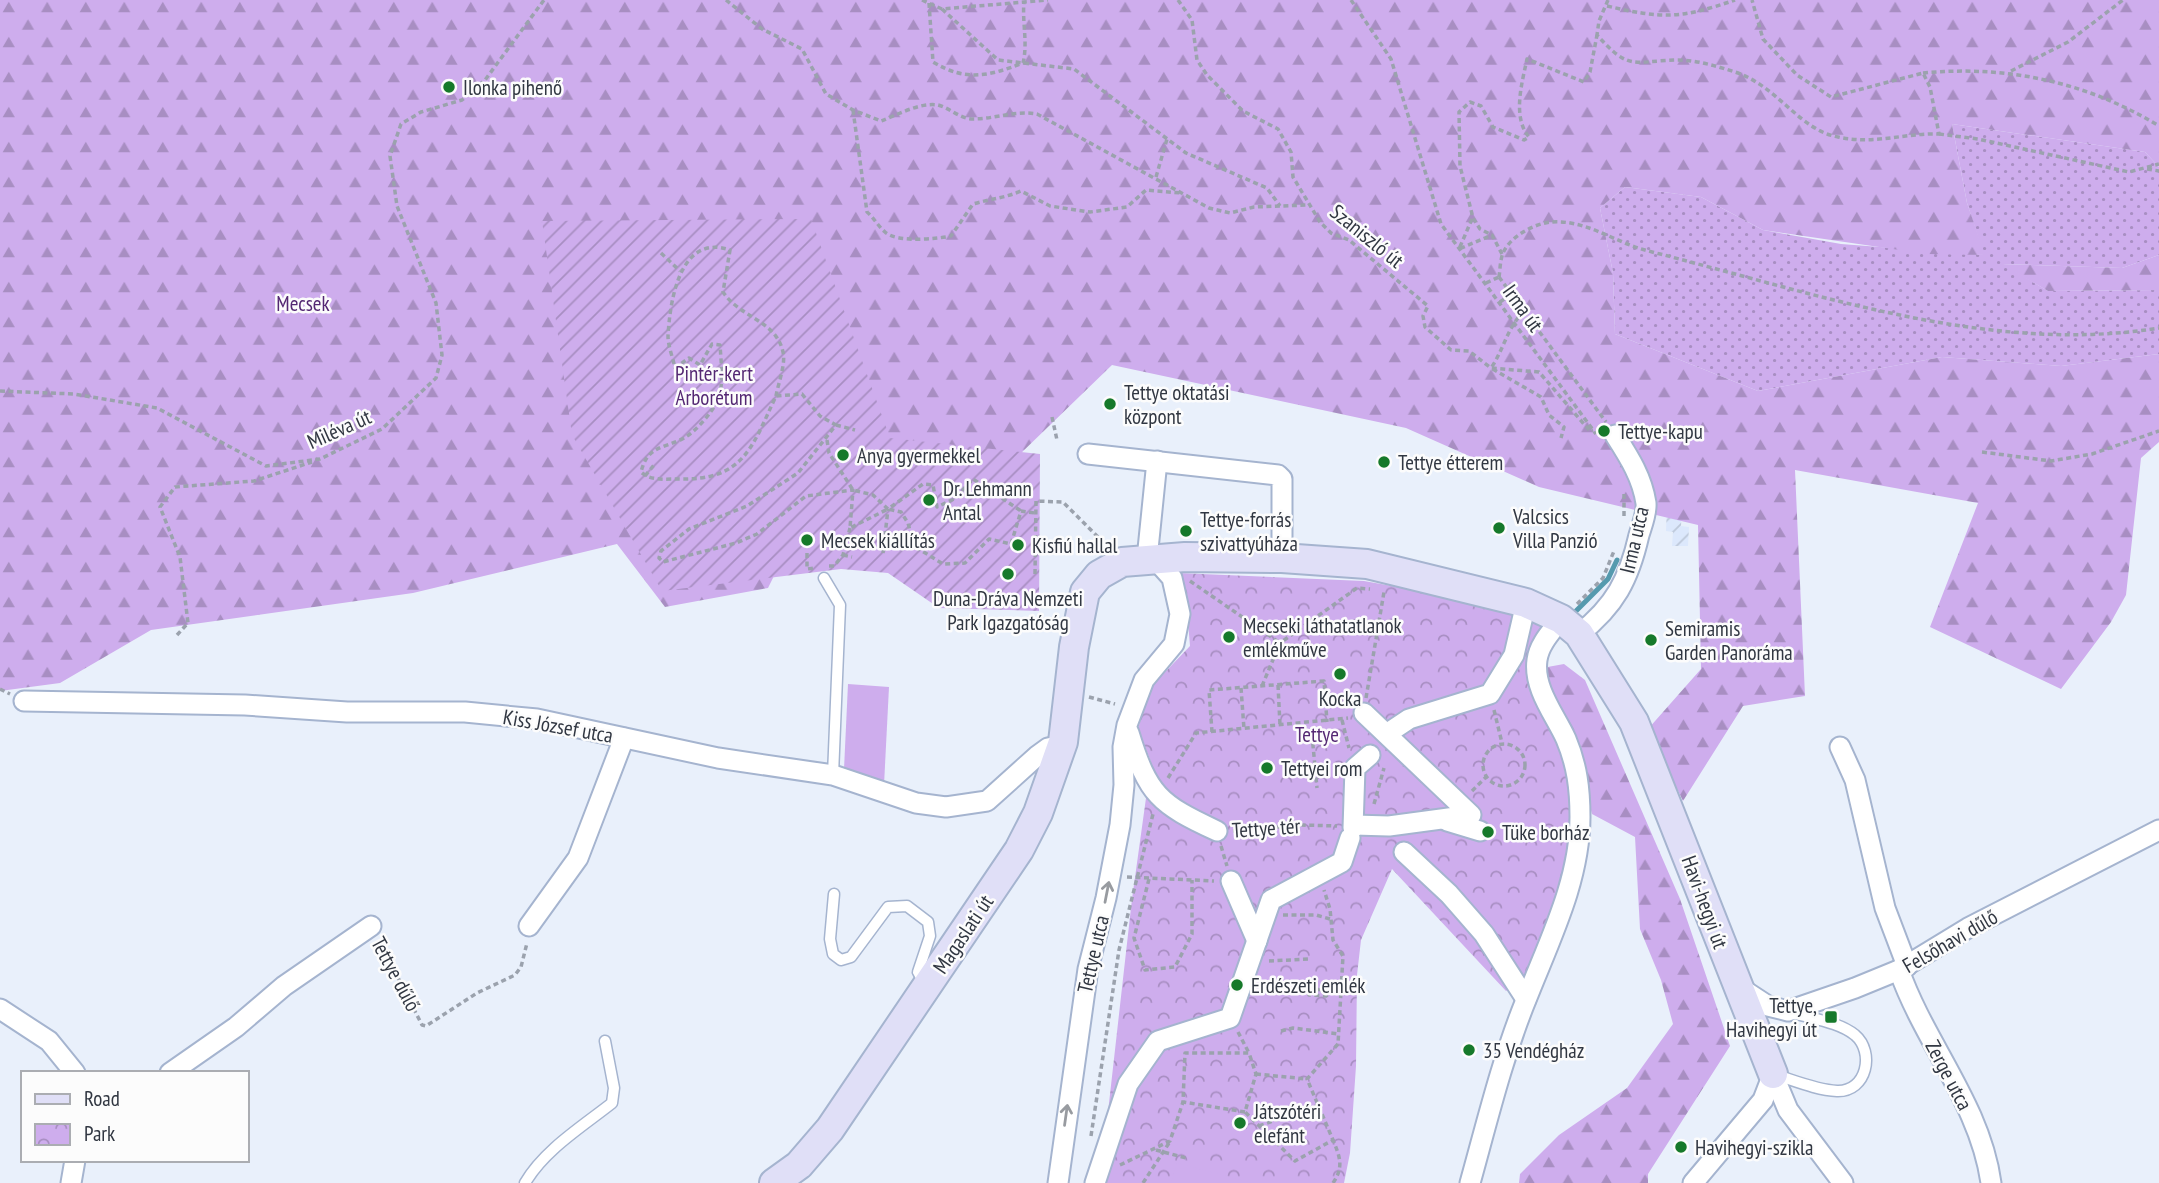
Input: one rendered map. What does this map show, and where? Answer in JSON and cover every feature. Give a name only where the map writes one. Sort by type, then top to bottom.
[{"type":"street","name":"Irma utca","points":[[1470,1183],[1504,1063],[1526,999],[1550,947],[1569,886],[1580,821],[1580,779],[1566,740],[1540,684],[1537,660],[1545,640],[1621,592],[1634,555],[1646,506],[1638,471],[1608,437]]},
{"type":"street","points":[[1088,453],[1278,475],[1282,479],[1282,558]]},
{"type":"street","points":[[1131,717],[1144,680],[1174,643],[1180,614],[1149,564],[1157,461]]},
{"type":"street","points":[[1149,564],[1282,558],[1367,564],[1526,603],[1565,627]]},
{"type":"street","name":"Magaslati út","points":[[774,1183],[799,1164],[830,1129],[1019,850],[1038,813],[1062,745],[1074,647],[1085,592],[1099,575],[1149,564]]},
{"type":"street","points":[[1395,740],[1409,719],[1490,694],[1514,654],[1526,603]]},
{"type":"street","name":"Havi-hegyi út","points":[[1565,627],[1634,722],[1773,1074]]},
{"type":"street","name":"Kiss József utca","points":[[24,701],[245,705],[347,712],[465,712],[537,719],[718,758],[833,775],[916,803],[967,806],[987,801],[1037,756],[1048,748],[1062,745]]},
{"type":"street","points":[[1356,829],[1471,815],[1364,713]]},
{"type":"street","name":"Tettye tér","points":[[1131,717],[1141,771],[1158,796],[1175,812],[1217,831]]},
{"type":"street","name":"Tettye utca","points":[[1058,1183],[1087,970],[1106,898],[1120,825],[1124,785],[1123,747],[1131,717]]},
{"type":"street","points":[[529,926],[578,858],[624,738]]},
{"type":"street","name":"Zerge utca","points":[[1840,747],[1855,780],[1885,908],[1918,1019],[1969,1106],[1992,1183]]},
{"type":"street","points":[[1095,1180],[1128,1084],[1158,1041],[1230,1018],[1271,900],[1342,862],[1356,829],[1363,762]]},
{"type":"street","points":[[1439,819],[1480,831]]},
{"type":"street","name":"Felsőhavi dűlő","points":[[1788,1012],[1903,968],[1968,928],[2159,830]]},
{"type":"street","points":[[1404,852],[1449,894],[1484,934],[1526,999]]},
{"type":"street","points":[[1231,881],[1255,945]]},
{"type":"street","name":"Tettye dűlő","points":[[173,1071],[236,1027],[284,986],[371,926]]},
{"type":"street","points":[[1736,984],[1768,1006],[1788,1012]]},
{"type":"street","points":[[0,1009],[49,1041],[73,1071]]},
{"type":"street","points":[[1693,1183],[1763,1100],[1773,1074]]},
{"type":"street","points":[[1773,1074],[1788,1110],[1843,1183]]},
{"type":"street","points":[[71,1183],[75,1162]]},
{"type":"lane","points":[[824,578],[840,605],[833,775]]},
{"type":"lane","points":[[834,894],[830,939],[833,954],[841,960],[850,957],[888,907],[907,906],[928,922],[930,936],[918,972],[927,988]]},
{"type":"lane","points":[[1773,1074],[1837,1091],[1850,1089],[1860,1079],[1866,1067],[1863,1043],[1854,1034],[1844,1028],[1788,1012]]},
{"type":"lane","points":[[525,1183],[532,1171],[612,1103],[614,1088],[605,1041]]},
{"type":"path","name":"Miléva út","points":[[0,391],[74,394],[157,408],[266,466],[320,459],[382,429],[436,378],[442,355],[436,303],[397,206],[390,156],[401,124],[421,112],[462,100],[485,80],[544,0]]},
{"type":"path","points":[[726,0],[762,29],[802,49],[825,93],[853,110],[881,121],[908,110],[936,105],[969,119],[1000,117],[1022,111],[1037,114],[1209,208],[1230,214],[1254,207],[1308,205]]},
{"type":"path","points":[[922,0],[942,9],[998,60],[1074,69],[1186,153],[1267,188],[1280,206]]},
{"type":"path","points":[[942,9],[1048,0]]},
{"type":"path","name":"Szaniszló út","points":[[1178,0],[1192,20],[1197,60],[1207,75],[1243,111],[1278,129],[1291,152],[1293,177],[1308,205],[1331,233],[1349,240],[1428,306],[1423,316],[1425,327],[1451,350],[1469,351],[1491,368],[1539,372],[1590,431],[1593,430]]},
{"type":"path","name":"Irma út","points":[[1351,0],[1391,59],[1441,224],[1593,430],[1608,437]]},
{"type":"path","points":[[1486,283],[1500,277],[1502,254],[1492,235],[1480,229],[1473,218],[1460,166],[1460,112],[1470,102],[1481,106],[1493,127],[1524,140],[1529,137],[1520,125],[1520,89],[1527,59],[1584,82],[1590,72],[1599,21],[1608,6],[1608,0]]},
{"type":"path","points":[[1608,6],[1652,16],[1667,16],[1693,13],[1735,0]]},
{"type":"path","points":[[1752,0],[1763,39],[1797,75],[1831,97],[1923,73],[1957,69],[2011,71],[2076,87],[2159,126]]},
{"type":"path","points":[[2011,71],[2068,42],[2119,6],[2123,0]]},
{"type":"path","points":[[1023,62],[1026,51],[1022,21],[1024,2]]},
{"type":"path","points":[[929,3],[933,62],[953,74],[973,75],[999,72],[1023,62]]},
{"type":"path","points":[[1597,35],[1615,55],[1629,62],[1642,65],[1676,60],[1704,62],[1749,77],[1766,86],[1810,126],[1836,137],[1879,141],[1939,134],[2027,149],[2129,172],[2159,164]]},
{"type":"path","points":[[1923,73],[1930,87],[1939,134]]},
{"type":"path","points":[[853,110],[867,212],[879,221],[884,232],[897,238],[916,241],[930,236],[951,236],[973,204],[992,198],[1005,199],[1021,191],[1050,206],[1090,212],[1127,208],[1146,190],[1182,193]]},
{"type":"path","points":[[1156,177],[1167,139]]},
{"type":"path","points":[[2144,169],[2159,171]]},
{"type":"path","points":[[1459,248],[1473,218]]},
{"type":"path","points":[[1502,254],[1518,236],[1533,226],[1553,222],[1581,225],[1638,248],[1823,296],[1932,320],[2022,332],[2123,334],[2159,328]]},
{"type":"path","points":[[1459,248],[1492,235]]},
{"type":"path","points":[[719,246],[730,250],[723,292],[732,305],[772,328],[784,354],[776,396],[753,449],[740,462],[697,480],[645,476],[641,472],[650,452],[662,444],[681,440],[695,429],[718,400],[720,345],[712,344],[700,365],[689,358],[676,368],[668,338],[680,271],[691,257],[719,246]]},
{"type":"path","points":[[662,253],[680,271]]},
{"type":"path","name":"Irma út","points":[[1500,277],[1608,437]]},
{"type":"path","points":[[1500,302],[1511,294]]},
{"type":"path","points":[[1524,311],[1514,321],[1491,368],[1541,397],[1549,415],[1564,427],[1561,438]]},
{"type":"path","points":[[776,396],[802,394],[820,416],[836,425],[855,430]]},
{"type":"path","points":[[1052,417],[1056,440]]},
{"type":"path","points":[[836,425],[798,473],[747,506],[689,529],[661,551],[659,558],[663,562],[672,561],[736,543],[757,534],[806,496],[853,490],[873,495],[888,509],[901,512],[908,523],[914,546],[943,564],[965,563],[989,539],[1010,544],[1021,511]]},
{"type":"path","points":[[1982,452],[2051,461],[2092,454],[2159,431]]},
{"type":"path","points":[[807,553],[807,569],[834,566],[843,555],[850,528],[853,490],[829,453],[827,439]]},
{"type":"path","points":[[177,635],[188,623],[180,557],[160,507],[175,487],[254,481],[320,459]]},
{"type":"path","points":[[645,476],[654,465]]},
{"type":"path","points":[[850,528],[888,509],[923,484],[933,485],[937,506],[954,499],[973,479],[1021,511],[1035,513]]},
{"type":"path","points":[[1624,489],[1625,525]]},
{"type":"path","points":[[1035,574],[1036,501],[1063,502],[1149,564],[1182,576],[1204,589],[1280,643]]},
{"type":"path","points":[[883,553],[888,509]]},
{"type":"path","points":[[1565,627],[1603,578],[1616,546]]},
{"type":"path","points":[[843,555],[852,557]]},
{"type":"path","points":[[1170,1141],[1108,1170],[1095,1180],[1088,1160],[1119,950],[1158,796],[1196,733],[1327,722],[1364,713],[1384,592],[1357,588],[1280,643],[1262,686]]},
{"type":"path","points":[[1212,732],[1209,690],[1324,681],[1327,722]]},
{"type":"path","points":[[1278,685],[1280,726]]},
{"type":"path","points":[[1241,688],[1244,729]]},
{"type":"path","points":[[1070,692],[1131,717]]},
{"type":"path","points":[[1490,694],[1502,744]]},
{"type":"path","points":[[1342,720],[1363,762]]},
{"type":"path","points":[[1312,736],[1317,788]]},
{"type":"path","points":[[1356,829],[1395,740]]},
{"type":"path","points":[[1502,744],[1516,748],[1524,759],[1525,766],[1519,780],[1506,786],[1492,783],[1486,777],[1482,763],[1488,750],[1502,744]]},
{"type":"path","name":"Tettye tér","points":[[1217,831],[1315,824]]},
{"type":"path","points":[[1217,831],[1231,881]]},
{"type":"path","points":[[1307,1079],[1338,1044],[1342,986],[1343,956],[1333,940],[1331,919],[1319,874]]},
{"type":"path","points":[[1149,879],[1134,938],[1145,970],[1175,967],[1192,934],[1192,880]]},
{"type":"path","points":[[1268,909],[1283,915],[1316,915],[1331,919]]},
{"type":"path","name":"Tettye dűlő","points":[[371,926],[422,1025],[426,1026],[477,993],[515,975],[527,949],[529,926]]},
{"type":"path","points":[[1255,945],[1269,961],[1310,959]]},
{"type":"path","points":[[1342,986],[1326,996],[1309,995],[1309,989],[1326,990],[1342,986]]},
{"type":"path","points":[[1230,1018],[1256,1073],[1245,1112]]},
{"type":"path","points":[[1281,1031],[1293,1028],[1339,1034]]},
{"type":"path","points":[[1143,1183],[1170,1141],[1183,1102],[1185,1053],[1249,1054]]},
{"type":"path","points":[[1256,1073],[1307,1079]]},
{"type":"path","points":[[1307,1079],[1341,1161],[1340,1173],[1333,1183]]},
{"type":"path","points":[[1183,1102],[1245,1112],[1295,1161],[1333,1140]]},
{"type":"path","points":[[1259,1126],[1318,1105]]},
{"type":"path","points":[[1154,1150],[1185,1158]]},
{"type":"shaded area","points":[[1667,505],[1682,506],[1681,526],[1689,527],[1688,546],[1672,546],[1673,532],[1666,531]]},
{"type":"green space","name":"Mecsek","points":[[0,0],[2159,0],[2159,167],[2145,152],[1952,124],[1967,203],[1985,255],[1927,254],[1763,230],[1701,197],[1625,187],[1600,208],[1613,273],[1615,334],[1758,391],[1942,357],[2061,366],[2159,354],[2159,442],[2141,458],[2126,595],[2111,622],[2061,689],[1930,627],[1978,503],[1795,470],[1805,696],[1743,706],[1683,801],[1648,729],[1701,669],[1698,525],[1539,487],[1406,428],[1112,365],[1018,456],[829,465],[768,588],[665,607],[617,544],[413,593],[151,630],[60,683],[0,691]]},
{"type":"green space","points":[[1952,124],[2145,152],[2159,167],[2159,255],[2122,268],[2003,264],[2048,291],[2159,290],[2159,354],[2061,366],[1942,357],[1758,391],[1615,334],[1613,273],[1600,208],[1625,187],[1701,197],[1763,230],[1841,244],[1984,255],[1967,203]]},
{"type":"green space","name":"Pintér-kert Arborétum","points":[[811,219],[890,438],[1040,454],[1039,611],[939,608],[888,573],[841,569],[662,591],[572,435],[542,221]]},
{"type":"green space","points":[[2159,255],[2159,290],[2048,291],[2001,264],[2122,268]]},
{"type":"green space","name":"Tettye","points":[[1178,573],[1364,581],[1482,602],[1548,626],[1530,673],[1572,775],[1573,815],[1568,849],[1552,911],[1527,975],[1506,991],[1392,869],[1361,940],[1357,975],[1356,1066],[1350,1153],[1344,1183],[1100,1183],[1132,899],[1151,762],[1138,729],[1149,689],[1190,646],[1187,610]]},
{"type":"green space","points":[[1564,664],[1585,680],[1680,899],[1730,1046],[1648,1174],[1648,1183],[1519,1183],[1520,1174],[1559,1135],[1627,1088],[1673,1024],[1661,980],[1640,929],[1635,837],[1592,814],[1563,714],[1542,668]]},
{"type":"green space","points":[[848,684],[889,687],[884,785],[844,769]]},
{"type":"green space","points":[[1177,1163],[1252,1183],[1171,1183]]},
{"type":"waterway","points":[[1571,616],[1608,579],[1617,560]]},
{"type":"place","name":"Ilonka pihenő","points":[[449,87]]},
{"type":"place","name":"Tettye oktatási központ","points":[[1110,404]]},
{"type":"place","name":"Tettye-kapu","points":[[1604,431]]},
{"type":"place","name":"Anya gyermekkel","points":[[843,455]]},
{"type":"place","name":"Tettye étterem","points":[[1384,462]]},
{"type":"place","name":"Dr. Lehmann Antal","points":[[929,500]]},
{"type":"place","name":"Valcsics Villa Panzió","points":[[1499,528]]},
{"type":"place","name":"Tettye-forrás szivattyúháza","points":[[1186,531]]},
{"type":"place","name":"Mecsek kiállítás","points":[[807,540]]},
{"type":"place","name":"Kisfiú hallal","points":[[1018,545]]},
{"type":"place","name":"Duna-Dráva Nemzeti Park Igazgatóság","points":[[1008,574]]},
{"type":"place","name":"Mecseki láthatatlanok emlékműve","points":[[1229,637]]},
{"type":"place","name":"Semiramis Garden Panoráma","points":[[1651,640]]},
{"type":"place","name":"Kocka","points":[[1340,674]]},
{"type":"place","name":"Tettyei rom","points":[[1267,768]]},
{"type":"place","name":"Tüke borház","points":[[1488,832]]},
{"type":"place","name":"Erdészeti emlék","points":[[1237,985]]},
{"type":"place","name":"Tettye, Havihegyi út","points":[[1831,1017]]},
{"type":"place","name":"35 Vendégház","points":[[1469,1050]]},
{"type":"place","name":"Játszótéri elefánt","points":[[1240,1123]]},
{"type":"place","name":"Havihegyi-szikla","points":[[1681,1147]]}]
